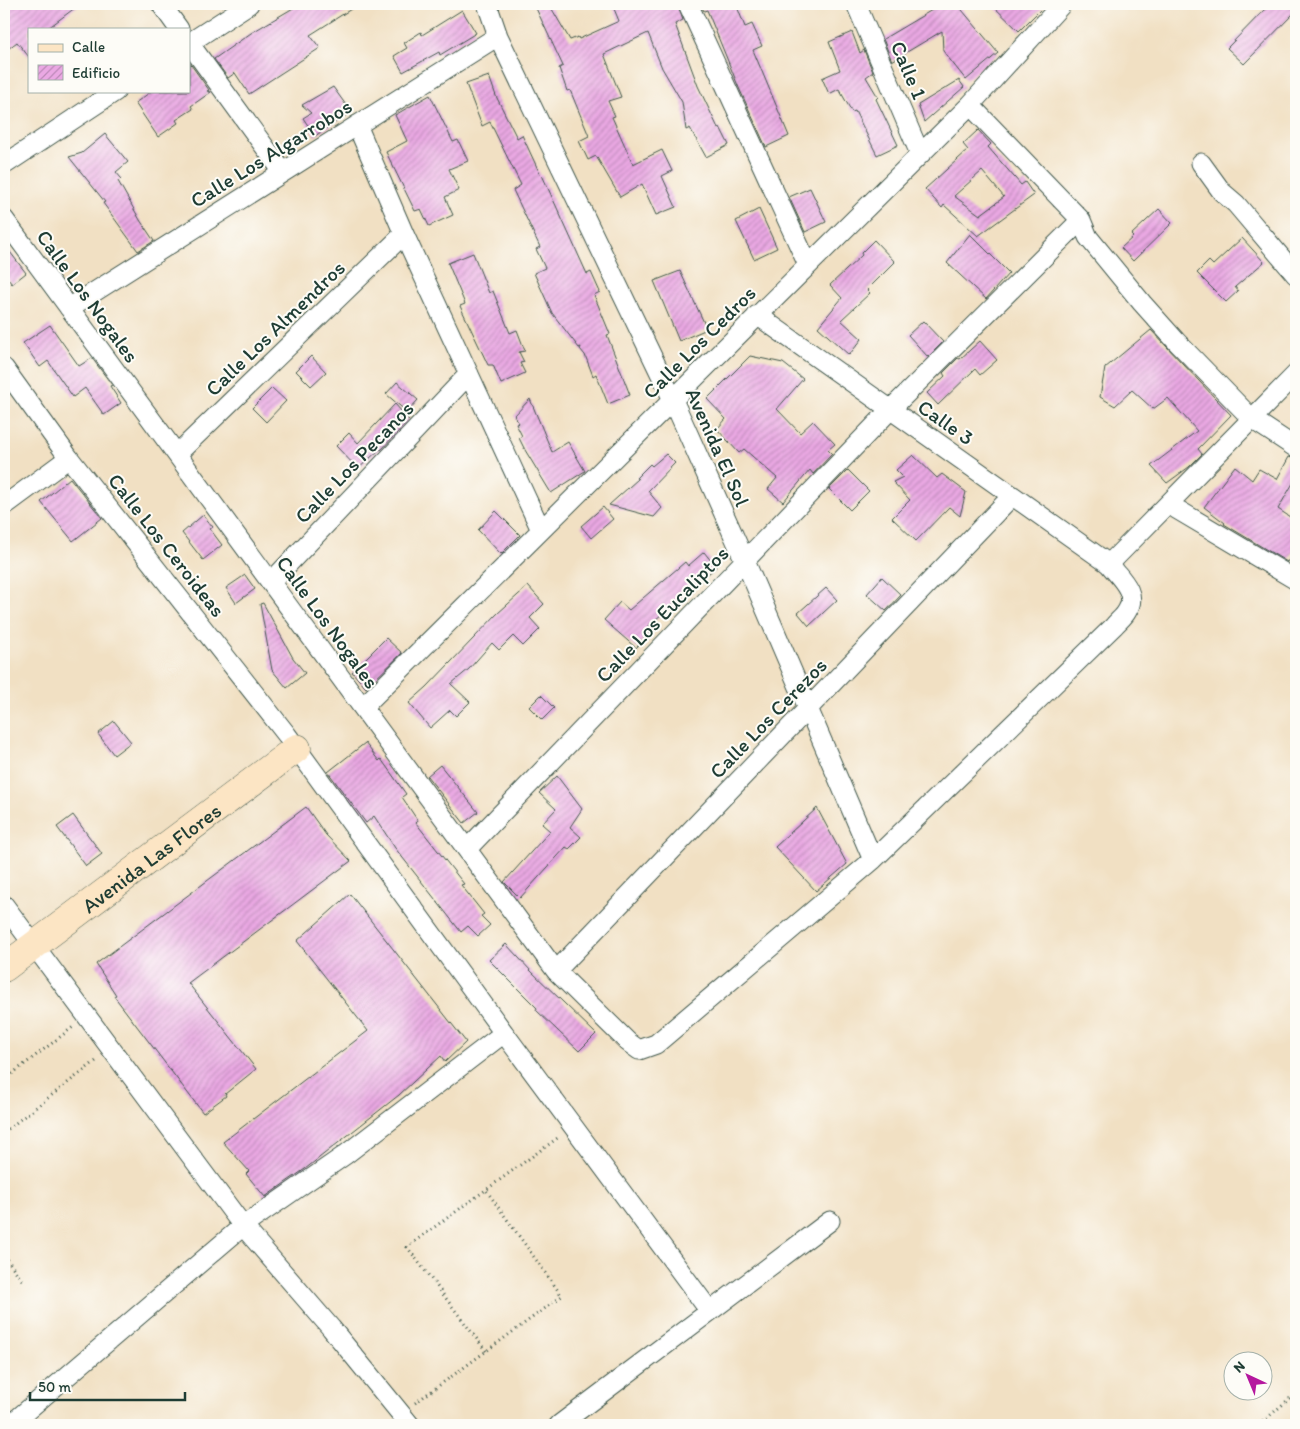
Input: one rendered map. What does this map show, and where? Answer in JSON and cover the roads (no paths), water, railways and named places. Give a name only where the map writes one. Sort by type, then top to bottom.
[{"type":"street","points":[[161,4],[178,28]]},
{"type":"street","points":[[190,42],[249,4]]},
{"type":"street","name":"Avenida El Sol","points":[[487,4],[498,36],[673,400],[745,561],[873,860]]},
{"type":"street","points":[[688,4],[808,265]]},
{"type":"street","name":"Calle 1","points":[[856,4],[920,154]]},
{"type":"street","name":"Calle Los Cedros","points":[[363,707],[970,104],[1062,4]]},
{"type":"street","name":"Calle Los Algarrobos","points":[[69,308],[498,36]]},
{"type":"street","points":[[190,44],[283,172]]},
{"type":"street","points":[[4,165],[114,92]]},
{"type":"street","points":[[970,104],[1081,220],[1088,237],[1142,303],[1252,419],[1296,448]]},
{"type":"street","points":[[357,125],[404,234],[541,530]]},
{"type":"street","points":[[1201,163],[1222,192],[1236,204],[1296,275]]},
{"type":"street","name":"Calle Los Nogales","points":[[4,219],[556,971],[628,1042]]},
{"type":"street","name":"Calle Los Eucaliptos","points":[[467,849],[890,410],[1081,220]]},
{"type":"street","name":"Calle Los Almendros","points":[[177,454],[404,234]]},
{"type":"street","name":"Calle 3","points":[[628,1042],[639,1050],[656,1044],[873,860],[1128,611],[1131,599],[1129,589],[1109,564],[758,316]]},
{"type":"street","name":"Calle Los Ceroideas","points":[[4,368],[69,458],[292,742],[709,1310]]},
{"type":"street","name":"Calle Los Pecanos","points":[[271,582],[469,374]]},
{"type":"street","points":[[1109,564],[1296,374]]},
{"type":"street","points":[[4,506],[69,458]]},
{"type":"street","name":"Calle Los Cerezos","points":[[556,971],[1012,496]]},
{"type":"street","points":[[1168,504],[1296,580]]},
{"type":"street","name":"Avenida Las Flores","points":[[4,968],[20,941],[292,742]]},
{"type":"street","points":[[4,905],[20,941],[87,1016],[243,1226],[331,1328],[405,1419]]},
{"type":"street","points":[[10,1425],[243,1226],[345,1155],[504,1033]]},
{"type":"street","points":[[559,1425],[709,1310],[830,1221]]}]
